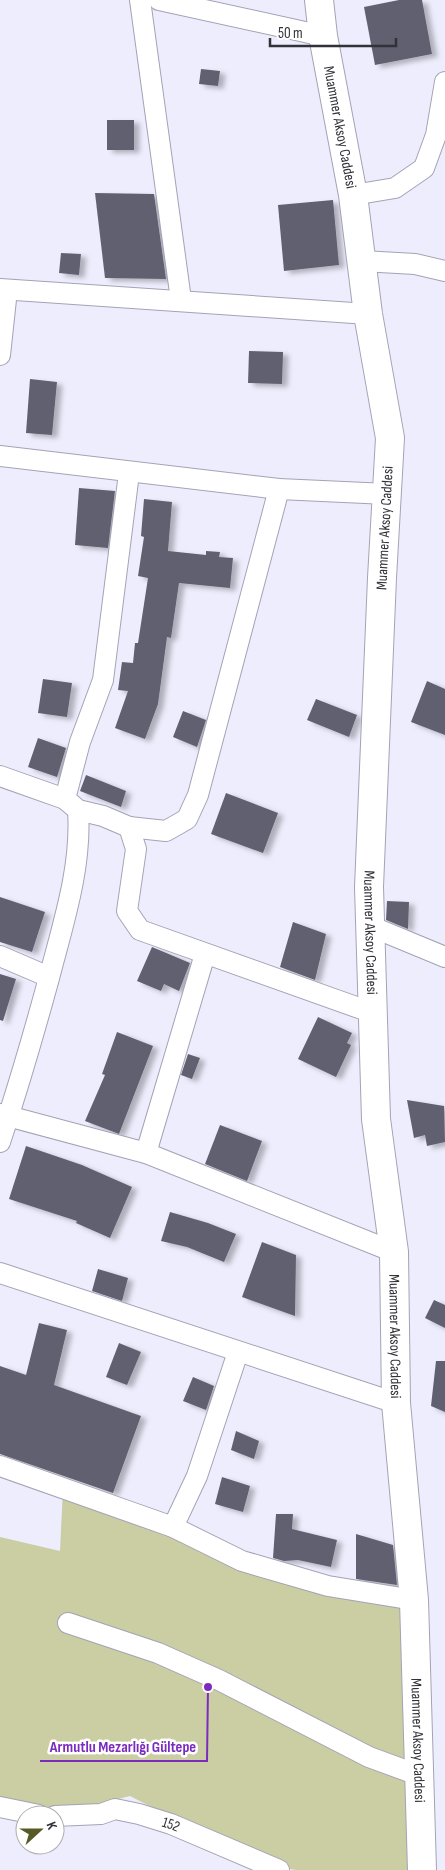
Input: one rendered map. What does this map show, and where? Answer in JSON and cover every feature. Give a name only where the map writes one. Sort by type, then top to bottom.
[{"type":"street","points":[[140,0],[181,300]]},
{"type":"street","points":[[159,0],[323,36]]},
{"type":"street","name":"Muammer Aksoy Caddesi","points":[[319,0],[323,36],[353,195],[368,314],[390,438],[370,857],[370,926],[376,1119],[394,1252],[396,1403],[414,1600],[422,1870]]},
{"type":"street","points":[[353,195],[395,188],[424,168],[436,135],[445,82]]},
{"type":"street","points":[[362,261],[415,264],[445,271]]},
{"type":"street","points":[[0,356],[3,289],[368,314]]},
{"type":"street","points":[[0,456],[129,473],[279,489],[387,494]]},
{"type":"street","points":[[0,1142],[4,1115],[28,1059],[62,932],[74,873],[79,828],[72,805],[80,742],[103,680],[129,473]]},
{"type":"street","points":[[0,776],[129,827],[166,831],[187,820],[198,795],[279,489]]},
{"type":"street","points":[[129,827],[136,849],[127,911],[140,930],[373,1013]]},
{"type":"street","points":[[370,926],[443,951]]},
{"type":"street","points":[[146,1153],[205,954]]},
{"type":"street","points":[[0,956],[49,977]]},
{"type":"street","points":[[4,1115],[146,1153],[394,1252]]},
{"type":"street","points":[[0,1273],[396,1403]]},
{"type":"street","points":[[173,1527],[197,1476],[238,1352]]},
{"type":"street","points":[[0,1466],[173,1527],[252,1563],[328,1586],[414,1600]]},
{"type":"street","points":[[68,1623],[158,1653],[219,1680],[369,1757],[418,1774]]},
{"type":"street","points":[[0,1807],[15,1810]]},
{"type":"street","name":"152","points":[[65,1816],[101,1814],[115,1809],[139,1814],[171,1824],[279,1870]]},
{"type":"green space","points":[[63,1489],[242,1561],[414,1600],[417,1870],[296,1870],[263,1864],[130,1796],[65,1812],[65,1805],[15,1806],[0,1803],[0,1537],[60,1551]]},
{"type":"building","points":[[399,0],[422,0],[432,54],[375,65],[364,7]]},
{"type":"building","points":[[201,69],[220,71],[218,86],[199,84]]},
{"type":"building","points":[[107,120],[134,120],[134,150],[107,150]]},
{"type":"building","points":[[95,193],[154,194],[166,279],[105,278]]},
{"type":"building","points":[[333,200],[339,265],[284,271],[278,205]]},
{"type":"building","points":[[61,253],[81,254],[79,275],[59,273]]},
{"type":"building","points":[[249,351],[283,352],[282,384],[248,383]]},
{"type":"building","points":[[30,379],[57,382],[52,435],[26,433]]},
{"type":"building","points":[[79,488],[115,491],[108,548],[75,545]]},
{"type":"building","points":[[144,499],[172,502],[168,551],[206,555],[206,551],[220,552],[219,557],[233,558],[230,588],[179,583],[171,638],[167,637],[158,704],[145,739],[115,728],[128,691],[118,690],[122,662],[133,663],[135,643],[138,643],[148,578],[138,576],[144,537],[141,536]]},
{"type":"building","points":[[43,679],[72,683],[67,717],[38,713]]},
{"type":"building","points":[[427,681],[445,689],[445,735],[411,722]]},
{"type":"building","points":[[316,699],[357,715],[349,737],[307,720]]},
{"type":"building","points":[[183,711],[206,720],[197,747],[173,737]]},
{"type":"building","points":[[38,738],[66,748],[57,777],[28,767]]},
{"type":"building","points":[[86,775],[126,791],[121,807],[80,791]]},
{"type":"building","points":[[226,793],[278,813],[263,853],[211,834]]},
{"type":"building","points":[[0,897],[45,912],[32,952],[0,942]]},
{"type":"building","points":[[387,901],[409,902],[408,929],[386,920]]},
{"type":"building","points":[[293,922],[326,934],[315,980],[280,967]]},
{"type":"building","points":[[152,947],[190,963],[179,991],[164,984],[161,991],[137,981]]},
{"type":"building","points":[[0,974],[16,979],[3,1021],[0,1020]]},
{"type":"building","points":[[318,1017],[352,1033],[347,1043],[351,1045],[336,1077],[298,1059]]},
{"type":"building","points":[[117,1032],[153,1046],[119,1134],[85,1121],[105,1075],[102,1074]]},
{"type":"building","points":[[188,1054],[200,1058],[192,1079],[181,1075]]},
{"type":"building","points":[[407,1100],[444,1106],[445,1142],[427,1146],[425,1135],[414,1138]]},
{"type":"building","points":[[220,1125],[262,1141],[247,1181],[205,1164]]},
{"type":"building","points":[[26,1146],[82,1165],[132,1187],[110,1238],[76,1223],[77,1221],[9,1199]]},
{"type":"building","points":[[170,1212],[208,1223],[236,1234],[224,1262],[187,1247],[161,1241]]},
{"type":"building","points":[[262,1242],[296,1255],[295,1316],[242,1297]]},
{"type":"building","points":[[98,1269],[128,1278],[122,1301],[92,1291]]},
{"type":"building","points":[[434,1300],[445,1305],[445,1328],[425,1318]]},
{"type":"building","points":[[39,1323],[67,1330],[54,1385],[141,1416],[113,1493],[0,1454],[0,1366],[26,1375]]},
{"type":"building","points":[[119,1343],[141,1352],[127,1385],[106,1377]]},
{"type":"building","points":[[436,1361],[445,1361],[445,1412],[431,1406]]},
{"type":"building","points":[[193,1377],[214,1386],[206,1410],[183,1401]]},
{"type":"building","points":[[236,1431],[259,1441],[254,1459],[231,1450]]},
{"type":"building","points":[[222,1477],[250,1486],[243,1512],[215,1504]]},
{"type":"building","points":[[276,1514],[293,1514],[292,1529],[337,1540],[331,1567],[298,1560],[284,1561],[273,1558]]},
{"type":"building","points":[[356,1534],[393,1545],[397,1585],[356,1579]]},
{"type":"place","name":"Armutlu Mezarlığı Gültepe","points":[[208,1687]]}]
